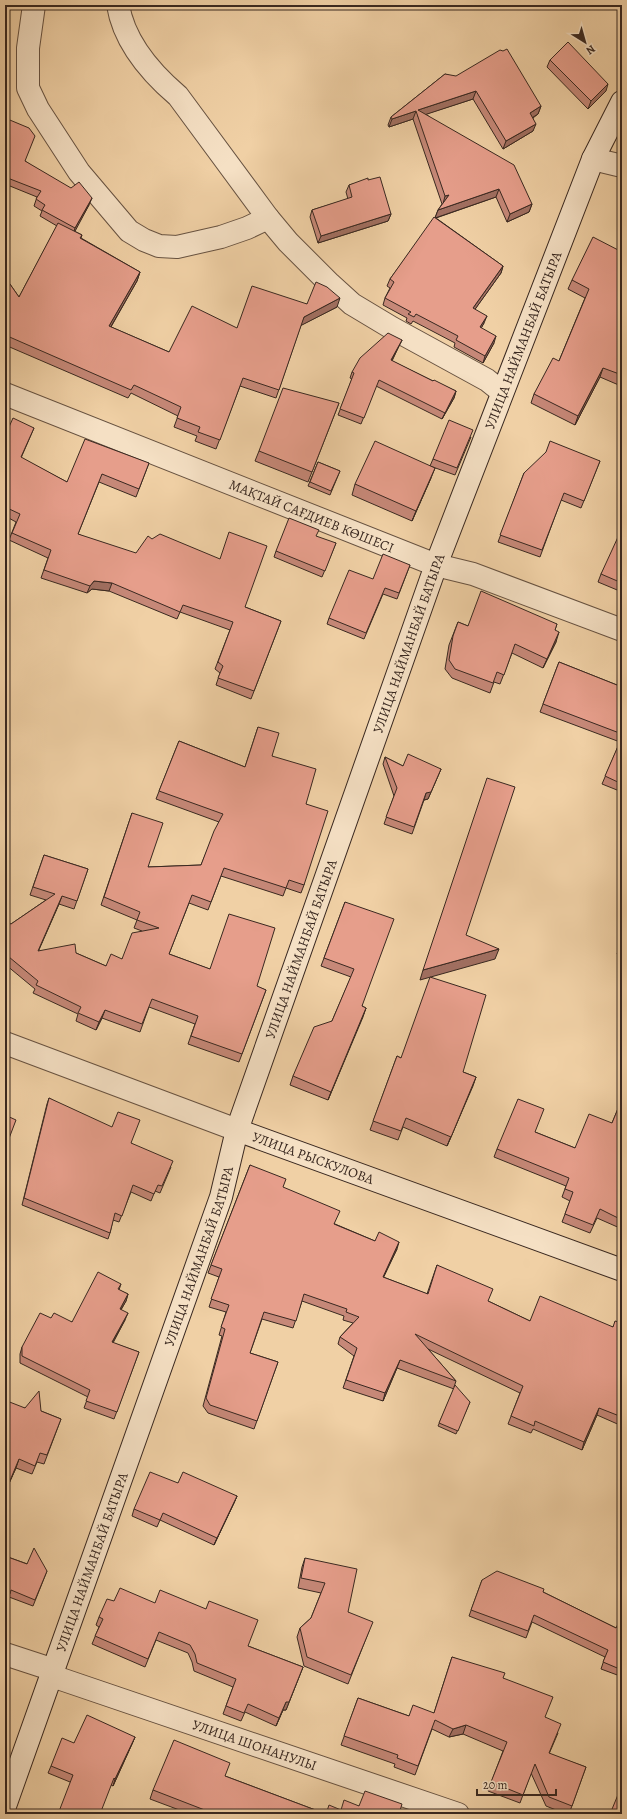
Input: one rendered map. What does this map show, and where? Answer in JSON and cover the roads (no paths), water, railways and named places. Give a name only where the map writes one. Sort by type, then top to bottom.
[{"type":"street","points":[[34,5],[28,48],[28,88],[38,109],[79,172],[129,231],[144,240],[159,246],[177,247],[221,237],[247,228],[268,218]]},
{"type":"street","points":[[118,5],[120,16],[132,42],[145,64],[178,96],[268,218],[288,242],[352,304],[392,328],[487,380],[502,392]]},
{"type":"street","name":"УЛИЦА НАЙМАНБАЙ БАТЫРА","points":[[5,1806],[221,1197],[237,1130],[436,565],[593,159],[622,102]]},
{"type":"street","points":[[593,159],[622,166]]},
{"type":"street","name":"МАҚТАЙ САҒДИЕВ КӨШЕСІ","points":[[5,394],[436,565],[473,574],[622,630]]},
{"type":"street","name":"УЛИЦА РЫСКУЛОВА","points":[[5,1043],[237,1130],[622,1270]]},
{"type":"street","name":"УЛИЦА ШОНАНУЛЫ","points":[[5,1654],[53,1673],[458,1814]]}]
